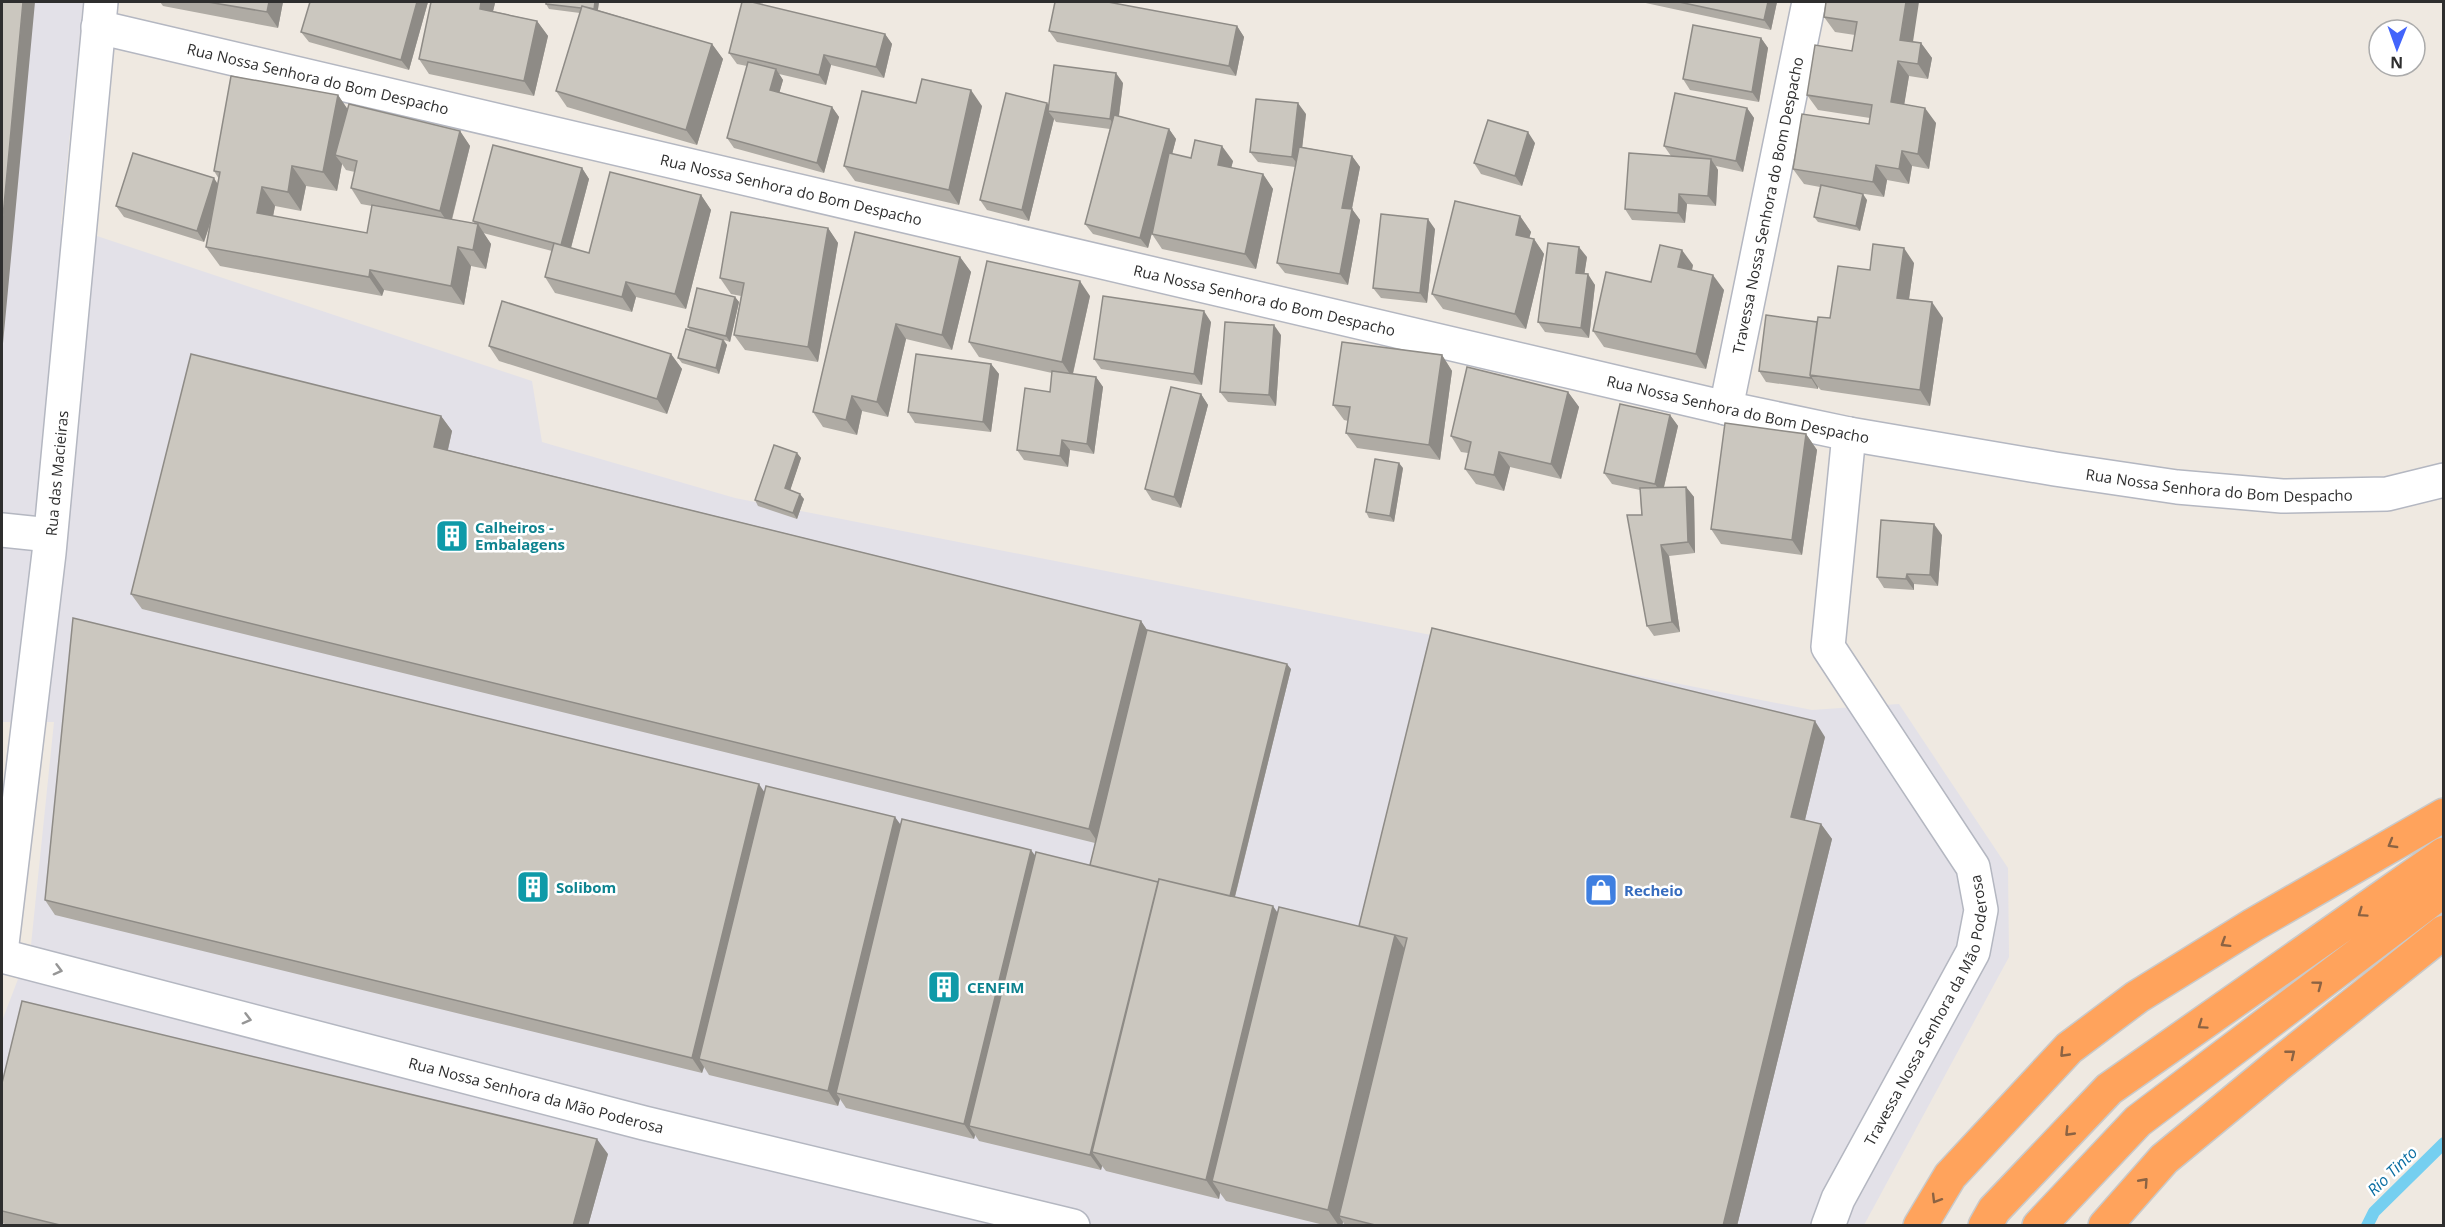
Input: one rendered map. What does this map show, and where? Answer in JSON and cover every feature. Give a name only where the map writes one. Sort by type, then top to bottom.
[{"type":"highway","points":[[1920,1226],[1950,1176],[2069,1048],[2137,998],[2253,926],[2444,815]]},
{"type":"highway","points":[[1985,1226],[1994,1210],[2109,1089],[2444,855]]},
{"type":"highway","points":[[2039,1226],[2138,1121],[2444,890]]},
{"type":"highway","points":[[2105,1226],[2164,1159],[2444,932]]},
{"type":"street","name":"Travessa Nossa Senhora do Bom Despacho","points":[[1726,408],[1809,2]]},
{"type":"street","name":"Rua Nossa Senhora do Bom Despacho","points":[[100,14],[1726,408],[1849,434],[2144,482],[2282,496],[2387,494],[2444,480]]},
{"type":"street","name":"Rua das Macieiras","points":[[2,944],[50,535],[100,14]]},
{"type":"street","name":"Travessa Nossa Senhora da Mão Poderosa","points":[[1828,1226],[1838,1199],[1973,952],[1981,910],[1973,867],[1828,647],[1849,434]]},
{"type":"street","points":[[2,531],[50,535]]},
{"type":"street","name":"Rua Nossa Senhora da Mão Poderosa","points":[[2,956],[644,1123],[1073,1226]]},
{"type":"shaded area","points":[[2,2],[83,2],[61,224],[532,381],[542,442],[735,498],[1812,710],[1899,704],[2008,868],[2009,957],[1864,1225],[2,1225],[2,1021],[31,945],[54,722],[2,722]]},
{"type":"building","points":[[2,2],[23,2],[2,227]]},
{"type":"building","points":[[208,2],[269,2],[267,12]]},
{"type":"building","points":[[310,2],[417,2],[401,60],[301,32]]},
{"type":"building","points":[[431,2],[481,2],[480,9],[537,21],[524,81],[419,59]]},
{"type":"building","points":[[546,2],[595,2],[594,9],[546,4]]},
{"type":"building","points":[[742,2],[752,2],[885,34],[876,67],[824,55],[819,75],[729,53]]},
{"type":"building","points":[[1055,2],[1108,2],[1237,26],[1229,66],[1049,31]]},
{"type":"building","points":[[1679,2],[1768,2],[1764,20]]},
{"type":"building","points":[[1826,2],[1906,2],[1900,40],[1921,43],[1918,64],[1898,61],[1891,102],[1925,108],[1918,154],[1902,151],[1899,169],[1876,165],[1873,182],[1793,169],[1802,114],[1869,124],[1872,105],[1807,95],[1815,45],[1852,51],[1857,22],[1824,17]]},
{"type":"building","points":[[582,6],[712,44],[686,130],[556,91]]},
{"type":"building","points":[[1693,25],[1761,38],[1752,92],[1683,79]]},
{"type":"building","points":[[748,62],[776,69],[770,90],[832,107],[817,163],[727,138]]},
{"type":"building","points":[[1054,65],[1116,73],[1110,119],[1048,111]]},
{"type":"building","points":[[231,76],[338,95],[323,172],[292,166],[288,192],[262,187],[257,213],[367,233],[372,205],[478,224],[473,250],[458,247],[451,286],[370,270],[369,277],[206,247],[220,172],[214,171]]},
{"type":"building","points":[[922,79],[971,90],[949,190],[844,166],[862,91],[916,103]]},
{"type":"building","points":[[1006,93],[1047,103],[1022,210],[980,200]]},
{"type":"building","points":[[1675,93],[1747,108],[1736,161],[1664,146]]},
{"type":"building","points":[[1256,99],[1298,103],[1292,157],[1250,152]]},
{"type":"building","points":[[349,104],[460,131],[440,211],[351,188],[357,161],[335,155]]},
{"type":"building","points":[[1114,115],[1169,129],[1140,238],[1085,224]]},
{"type":"building","points":[[1488,120],[1528,132],[1515,176],[1474,163]]},
{"type":"building","points":[[1195,140],[1222,146],[1218,165],[1263,174],[1245,254],[1152,234],[1169,153],[1191,158]]},
{"type":"building","points":[[493,145],[582,168],[561,245],[473,221]]},
{"type":"building","points":[[1299,147],[1352,156],[1342,208],[1352,209],[1340,274],[1277,263]]},
{"type":"building","points":[[133,153],[214,178],[197,231],[116,206]]},
{"type":"building","points":[[1629,153],[1711,159],[1708,196],[1679,194],[1678,213],[1625,209]]},
{"type":"building","points":[[610,172],[701,195],[675,294],[626,282],[622,297],[545,277],[554,243],[589,253]]},
{"type":"building","points":[[1821,185],[1863,194],[1856,226],[1814,217]]},
{"type":"building","points":[[1455,201],[1520,216],[1516,235],[1534,239],[1515,314],[1432,294]]},
{"type":"building","points":[[731,212],[828,228],[808,347],[734,335],[744,283],[720,278]]},
{"type":"building","points":[[1381,214],[1428,219],[1420,293],[1373,288]]},
{"type":"building","points":[[855,232],[960,257],[942,335],[896,324],[877,402],[852,396],[846,420],[813,412]]},
{"type":"building","points":[[1548,243],[1579,247],[1576,273],[1588,274],[1581,328],[1538,322]]},
{"type":"building","points":[[1873,244],[1904,248],[1897,298],[1932,302],[1920,390],[1810,375],[1818,317],[1830,318],[1838,266],[1870,270]]},
{"type":"building","points":[[1660,245],[1682,250],[1678,267],[1713,275],[1696,354],[1593,331],[1606,272],[1651,282]]},
{"type":"building","points":[[987,261],[1080,281],[1062,362],[969,342]]},
{"type":"building","points":[[697,288],[735,297],[726,336],[688,327]]},
{"type":"building","points":[[1103,296],[1204,311],[1194,374],[1094,359]]},
{"type":"building","points":[[502,301],[671,354],[657,399],[489,346]]},
{"type":"building","points":[[1766,315],[1817,322],[1811,378],[1759,371]]},
{"type":"building","points":[[1225,322],[1274,325],[1269,395],[1220,392]]},
{"type":"building","points":[[686,329],[723,340],[716,368],[678,358]]},
{"type":"building","points":[[1342,342],[1442,355],[1429,445],[1346,433],[1350,407],[1333,405]]},
{"type":"building","name":"Calheiros - Embalagens","points":[[191,354],[441,416],[434,447],[1141,621],[1089,829],[131,594]]},
{"type":"building","points":[[916,354],[991,364],[983,422],[908,412]]},
{"type":"building","points":[[1467,367],[1568,392],[1551,464],[1499,452],[1494,475],[1465,469],[1471,442],[1451,436]]},
{"type":"building","points":[[1052,371],[1096,377],[1087,444],[1062,440],[1060,456],[1017,450],[1025,388],[1050,392]]},
{"type":"building","points":[[1171,387],[1201,394],[1174,497],[1145,489]]},
{"type":"building","points":[[1620,404],[1670,415],[1655,484],[1604,473]]},
{"type":"building","points":[[1725,423],[1806,434],[1792,540],[1711,529]]},
{"type":"building","points":[[774,445],[797,453],[785,488],[800,494],[793,513],[755,500]]},
{"type":"building","points":[[1375,459],[1399,463],[1390,516],[1366,512]]},
{"type":"building","points":[[1686,487],[1688,542],[1661,545],[1672,622],[1647,626],[1627,515],[1642,515],[1640,488]]},
{"type":"building","points":[[1881,520],[1934,524],[1930,575],[1907,574],[1906,579],[1877,577]]},
{"type":"building","points":[[73,618],[759,784],[692,1058],[45,900]]},
{"type":"building","name":"Recheio","points":[[1432,628],[1815,721],[1791,817],[1821,824],[1723,1226],[1379,1226],[1339,1216],[1407,938],[1359,926]]},
{"type":"building","points":[[1147,630],[1287,664],[1230,896],[1159,879],[1158,882],[1090,865]]},
{"type":"building","points":[[766,786],[895,817],[828,1091],[699,1059]]},
{"type":"building","name":"CENFIM","points":[[902,819],[1031,850],[964,1124],[836,1093]]},
{"type":"building","points":[[1036,852],[1158,882],[1090,1155],[969,1126]]},
{"type":"building","points":[[1159,879],[1273,906],[1206,1180],[1092,1152]]},
{"type":"building","points":[[1279,907],[1395,935],[1328,1210],[1212,1181]]},
{"type":"building","points":[[22,1001],[597,1139],[573,1226],[64,1226],[2,1211],[2,1083]]},
{"type":"waterway","name":"Rio Tinto","points":[[2367,1226],[2374,1212],[2444,1143]]},
{"type":"place","name":"Calheiros - Embalagens","points":[[452,536]]},
{"type":"place","name":"Solibom","points":[[533,887]]},
{"type":"place","name":"Recheio","points":[[1601,890]]},
{"type":"place","name":"CENFIM","points":[[944,987]]}]
